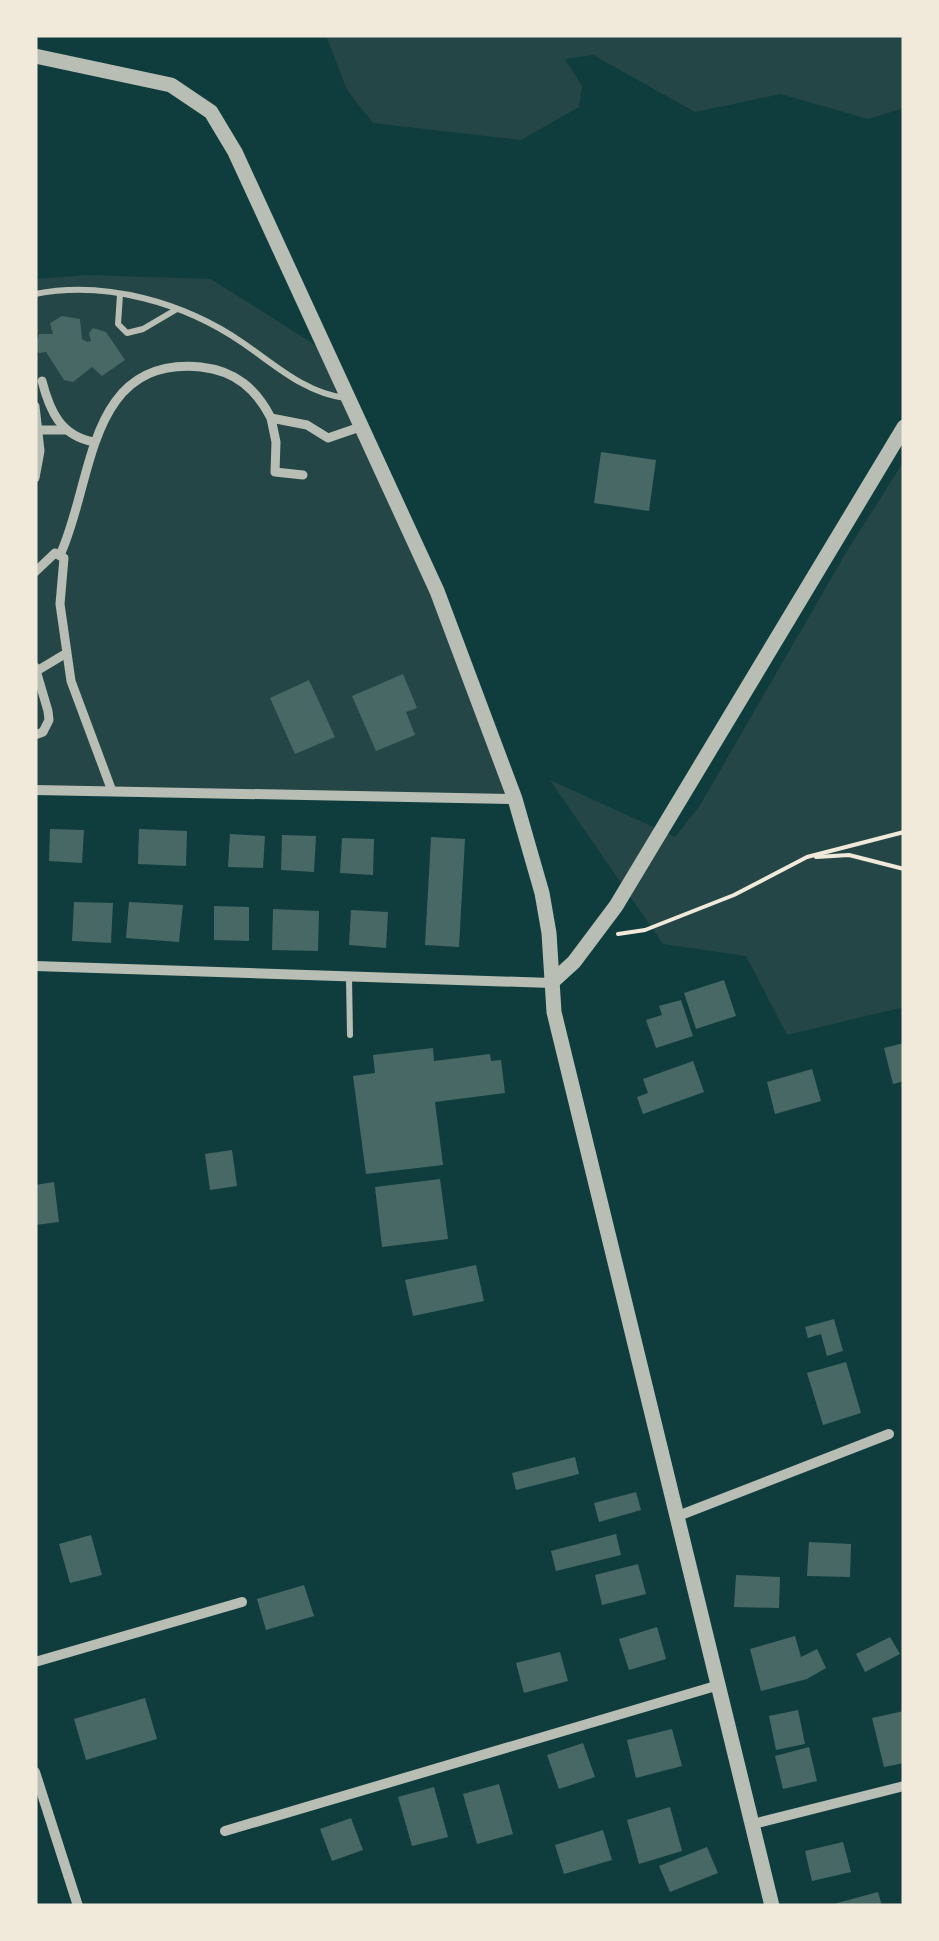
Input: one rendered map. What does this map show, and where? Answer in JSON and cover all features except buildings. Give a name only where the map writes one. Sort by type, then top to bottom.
[{"type":"street","points":[[35,56],[170,85],[211,112],[236,152],[437,591],[515,799],[542,893],[554,1012],[772,1906]]},
{"type":"street","points":[[35,572],[48,558],[60,554],[106,413],[121,393],[138,380],[175,368],[210,368],[246,383],[272,418],[275,472],[303,476]]},
{"type":"street","points":[[42,382],[53,416],[65,430],[81,440],[94,442]]},
{"type":"street","points":[[35,406],[35,478]]},
{"type":"street","points":[[272,418],[307,425],[328,438],[364,426]]},
{"type":"street","points":[[35,966],[551,983],[593,938],[904,427]]},
{"type":"street","points":[[37,431],[65,430]]},
{"type":"street","points":[[60,554],[65,568],[60,604],[65,654],[88,732],[112,791]]},
{"type":"street","points":[[35,735],[44,732],[49,720],[35,670],[65,654]]},
{"type":"street","points":[[35,790],[515,799]]},
{"type":"street","points":[[678,1516],[889,1434]]},
{"type":"street","points":[[35,1662],[242,1602]]},
{"type":"street","points":[[225,1830],[719,1685]]},
{"type":"street","points":[[35,1772],[78,1906]]},
{"type":"street","points":[[753,1824],[904,1786]]},
{"type":"lane","points":[[35,294],[82,290],[178,308],[215,324],[305,385],[351,399]]},
{"type":"lane","points":[[120,295],[118,324],[127,333],[144,329],[178,308]]},
{"type":"lane","points":[[349,977],[350,1035]]},
{"type":"path","points":[[593,938],[644,930],[734,895],[806,858],[904,832]]},
{"type":"path","points":[[806,858],[850,856],[904,869]]},
{"type":"shaded area","points":[[326,35],[904,35],[904,108],[868,119],[781,94],[695,112],[593,55],[565,59],[582,86],[579,107],[521,140],[373,123],[347,90]]},
{"type":"shaded area","points":[[89,275],[211,279],[331,355],[515,799],[35,787],[35,279]]},
{"type":"shaded area","points":[[904,461],[904,1007],[787,1035],[746,956],[663,944],[550,780],[675,837],[700,805],[847,551]]}]
